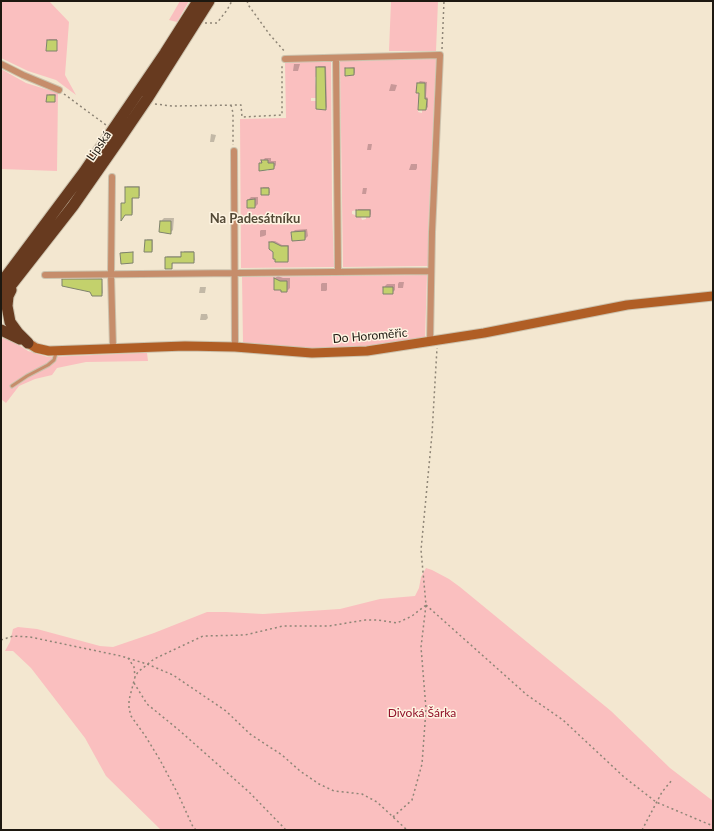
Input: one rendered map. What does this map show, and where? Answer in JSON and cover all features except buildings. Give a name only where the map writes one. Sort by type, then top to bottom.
[{"type":"highway","name":"Lipská","points":[[1,283],[84,172],[165,53],[198,1]]},
{"type":"highway","name":"Lipská","points":[[1,298],[73,206],[133,120],[209,1]]},
{"type":"highway","points":[[17,279],[8,296],[6,306],[10,322],[28,343]]},
{"type":"highway","points":[[1,330],[28,343]]},
{"type":"street","points":[[285,59],[440,54],[430,271],[433,341]]},
{"type":"street","points":[[336,58],[338,271]]},
{"type":"street","points":[[1,64],[59,90]]},
{"type":"street","points":[[234,151],[235,347]]},
{"type":"street","points":[[112,177],[111,274],[113,348]]},
{"type":"street","points":[[45,275],[430,271]]},
{"type":"street","name":"Do Horoměřic","points":[[28,343],[36,348],[49,351],[185,346],[235,347],[312,353],[367,351],[433,341],[627,305],[713,296]]},
{"type":"lane","points":[[12,386],[48,365],[54,360],[57,351]]},
{"type":"path","points":[[217,23],[232,1]]},
{"type":"path","points":[[152,103],[172,106],[241,105],[242,117],[282,115],[282,60],[285,59],[285,52],[270,35],[247,1]]},
{"type":"path","points":[[440,54],[442,49],[444,1]]},
{"type":"path","points":[[59,90],[110,128]]},
{"type":"path","points":[[231,105],[233,113],[234,151]]},
{"type":"path","points":[[393,817],[412,800],[422,764],[426,709],[420,647],[426,605],[421,550],[432,434],[433,341]]},
{"type":"path","points":[[135,677],[138,672],[154,659],[203,636],[245,635],[283,626],[329,626],[365,620],[397,623],[412,616],[426,605]]},
{"type":"path","points":[[426,605],[527,695],[563,720],[624,777],[656,802],[713,826]]},
{"type":"path","points":[[1,640],[13,636],[30,637],[128,658],[173,675],[226,711],[250,734],[282,755],[300,771],[319,784],[334,791],[362,794],[377,802],[407,830]]},
{"type":"path","points":[[128,658],[134,667],[135,677],[129,700],[131,716],[146,736],[160,760],[193,827],[196,830]]},
{"type":"path","points":[[134,683],[147,704],[249,792],[286,830]]},
{"type":"path","points":[[642,830],[662,792],[672,780]]},
{"type":"green space","points":[[1,1],[49,1],[69,22],[65,75],[76,95],[56,80],[28,71],[1,58]],"holes":[[[47,40],[57,40],[57,50],[46,51]]]},
{"type":"green space","points":[[180,1],[189,1],[177,22],[169,20]]},
{"type":"green space","points":[[391,1],[438,1],[436,51],[389,51]]},
{"type":"green space","points":[[436,59],[428,231],[428,266],[343,267],[340,61]],"holes":[[[419,99],[427,99],[426,110],[422,110],[422,113],[418,112]],[[370,210],[370,216],[362,220],[361,217],[352,214],[352,211]]]},
{"type":"green space","points":[[331,61],[334,267],[241,268],[240,119],[286,118],[285,62]],"holes":[[[325,76],[325,87],[316,87],[315,77]],[[325,90],[326,110],[319,110],[318,101],[311,101],[311,98],[319,98]],[[262,160],[268,160],[268,163],[274,163],[274,169],[259,171],[259,164],[262,163]],[[305,231],[305,240],[295,241],[295,238],[291,238],[291,232]],[[269,242],[273,242],[281,246],[288,246],[288,262],[275,262],[275,259],[273,259],[273,252],[269,249]]]},
{"type":"green space","points":[[1,69],[26,83],[58,93],[57,171],[1,169]]},
{"type":"green space","points":[[427,275],[425,339],[366,347],[310,349],[243,343],[242,277]]},
{"type":"green space","points":[[1,338],[11,340],[28,351],[48,357],[147,353],[148,361],[86,362],[57,368],[52,375],[35,379],[19,386],[6,403],[1,399]]},
{"type":"green space","name":"Divoká Šárka","points":[[426,568],[449,579],[460,587],[611,711],[670,768],[713,801],[713,830],[161,830],[106,776],[85,738],[31,668],[13,651],[5,651],[10,642],[13,629],[18,627],[37,629],[100,646],[113,647],[207,612],[263,614],[340,609],[380,599],[415,596],[419,588],[421,577]]},
{"type":"district","name":"Na Padesátníku","points":[[255,219]]}]
